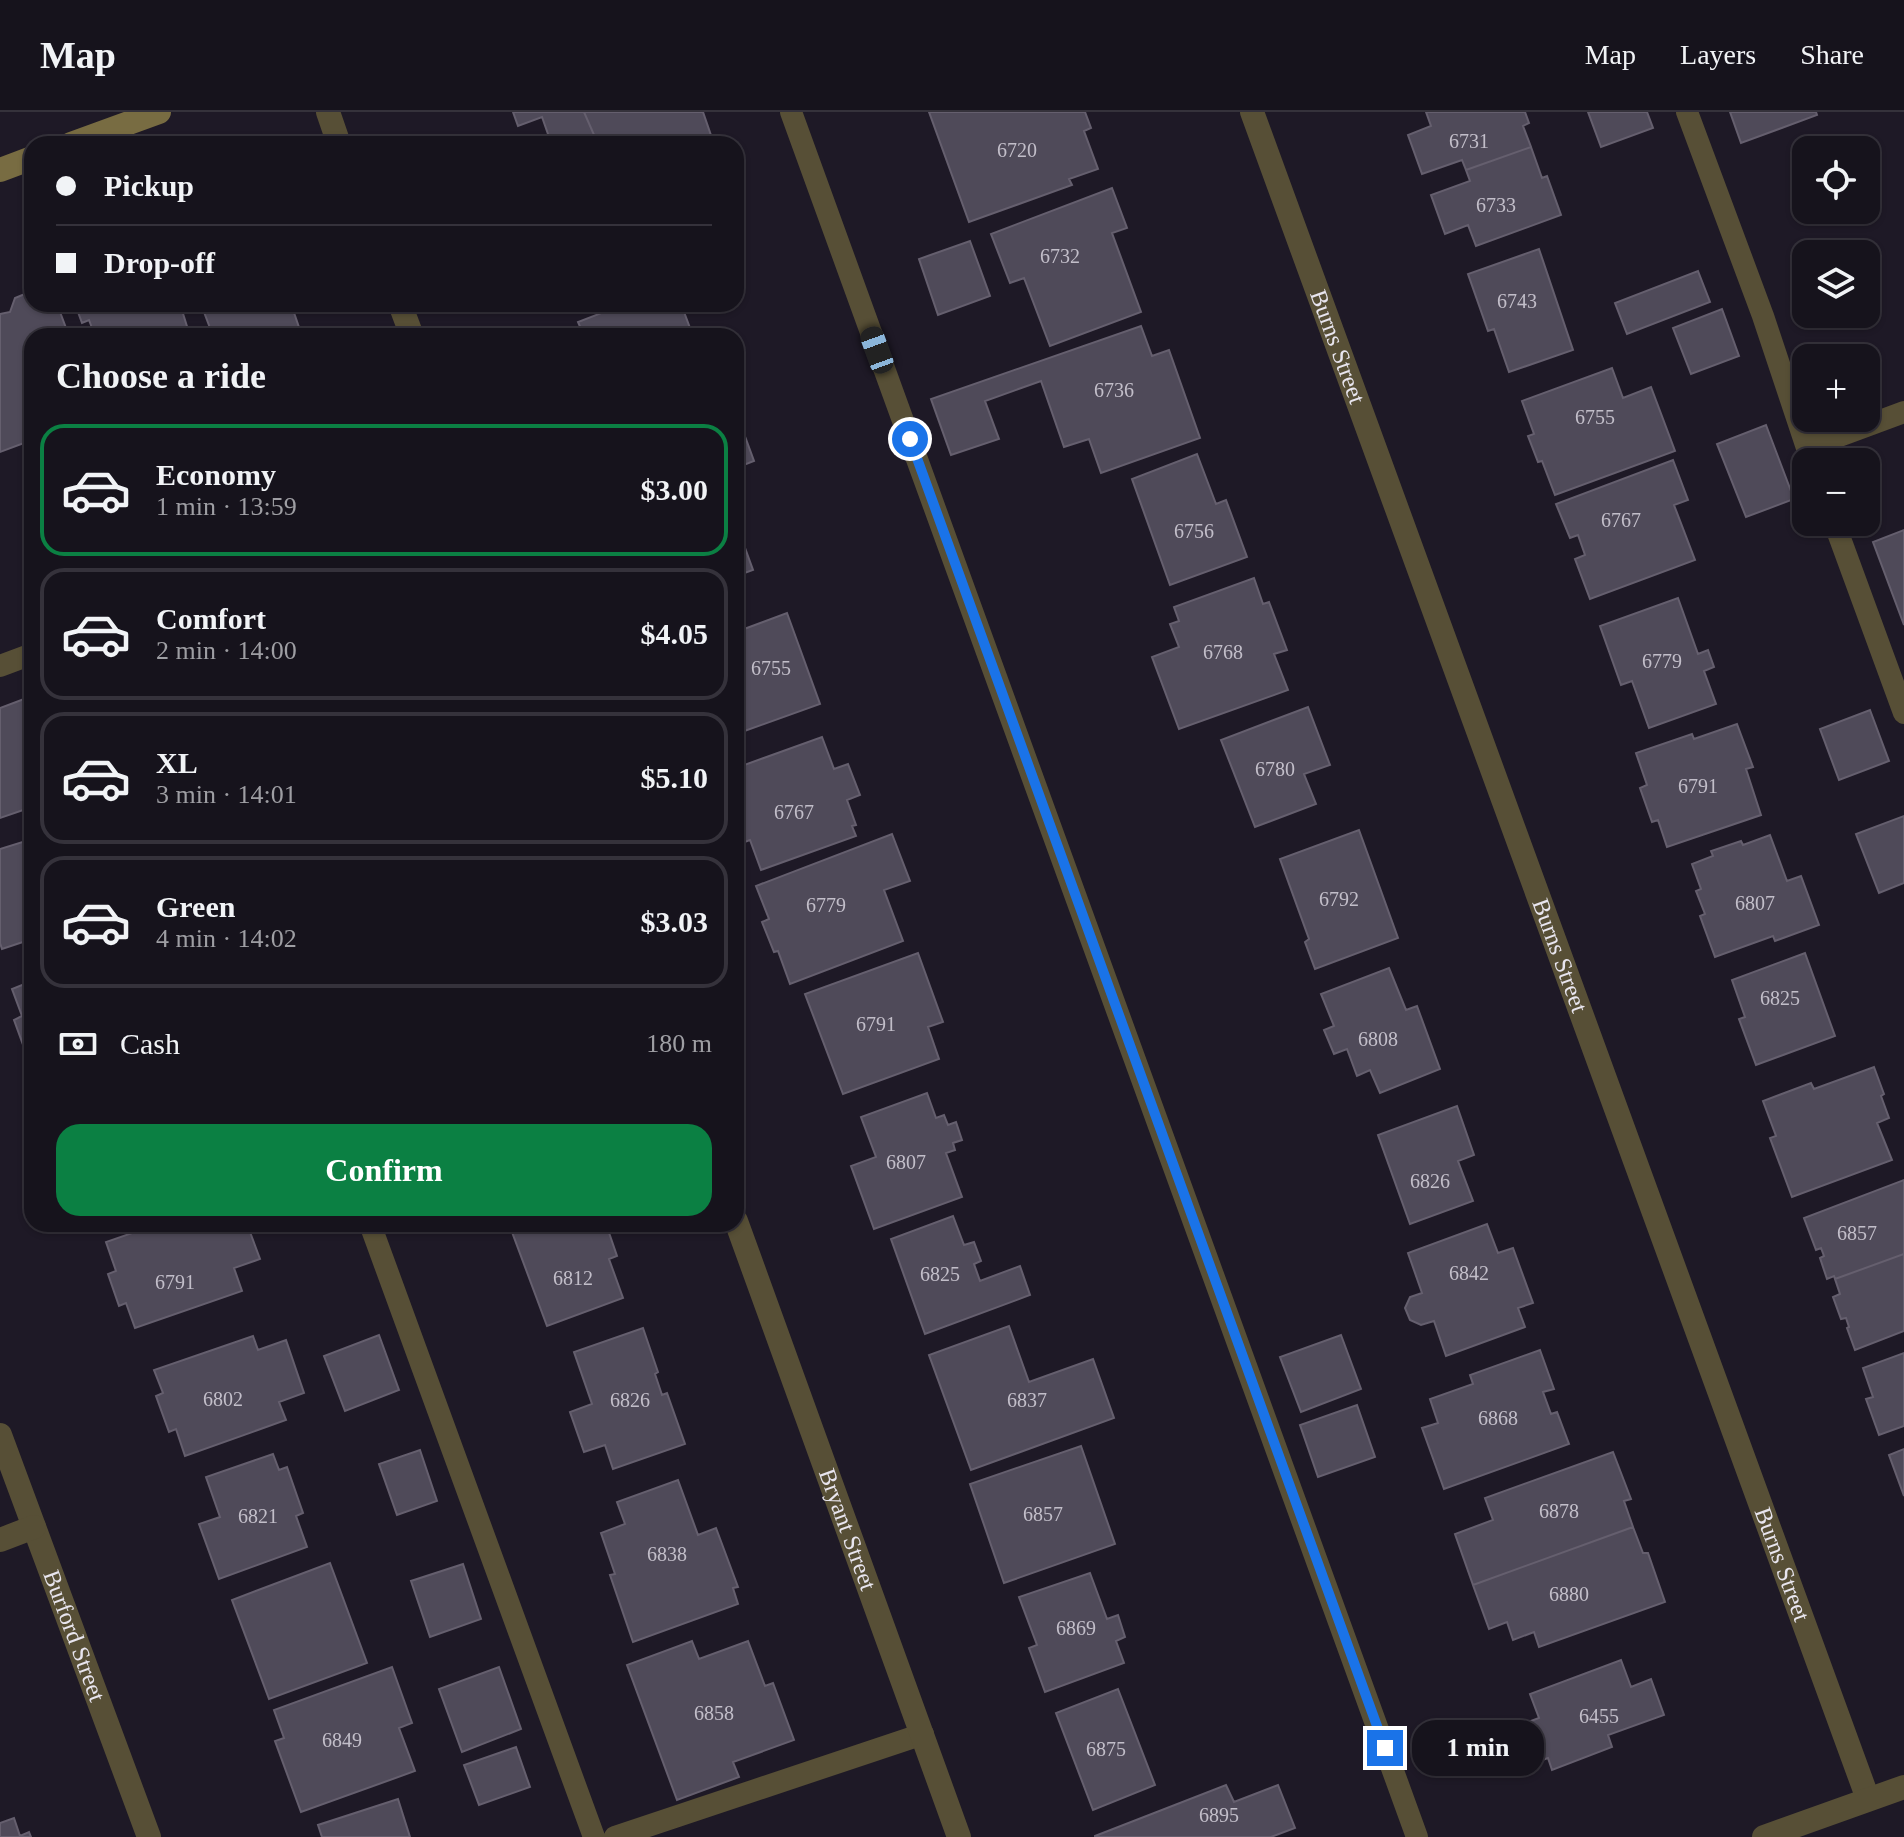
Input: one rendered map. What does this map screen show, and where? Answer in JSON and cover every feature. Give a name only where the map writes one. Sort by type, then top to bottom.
[{"type":"street","points":[[93,136],[159,112]]},
{"type":"street","points":[[328,112],[336,136]]},
{"type":"street","name":"Burns Street","points":[[1252,112],[1868,1799]]},
{"type":"street","points":[[0,170],[24,161]]},
{"type":"street","name":"Bryant Street","points":[[740,1232],[959,1837]]},
{"type":"street","name":"Burford Street","points":[[0,1435],[149,1837]]},
{"type":"street","points":[[0,1540],[34,1527]]},
{"type":"street","points":[[1764,1837],[1904,1787]]},
{"type":"lane","points":[[791,112],[1417,1837]]},
{"type":"lane","points":[[1687,112],[1763,316],[1808,448]]},
{"type":"lane","points":[[1825,448],[1904,412]]},
{"type":"lane","points":[[1839,536],[1904,713]]},
{"type":"lane","points":[[0,666],[24,657]]},
{"type":"lane","points":[[373,1232],[594,1837]]},
{"type":"lane","points":[[615,1837],[923,1734]]},
{"type":"building","points":[[513,112],[584,112],[594,136],[549,136],[542,117],[518,126]]},
{"type":"building","points":[[584,112],[703,112],[711,136],[594,136]]},
{"type":"building","points":[[929,112],[1085,112],[1091,128],[1084,131],[1098,169],[1069,179],[1072,185],[969,222]]},
{"type":"building","points":[[1426,112],[1525,112],[1529,123],[1523,126],[1531,147],[1466,170],[1462,160],[1422,174],[1408,135],[1431,126]]},
{"type":"building","points":[[1588,112],[1647,112],[1653,128],[1601,147]]},
{"type":"building","points":[[1730,112],[1816,112],[1817,115],[1741,143]]},
{"type":"building","points":[[1531,147],[1542,178],[1547,176],[1561,215],[1476,246],[1468,225],[1445,234],[1431,195],[1470,181],[1466,170]]},
{"type":"building","points":[[1112,188],[1127,228],[1112,233],[1141,312],[1050,346],[1024,278],[1010,283],[991,234]]},
{"type":"building","points":[[970,241],[990,296],[938,315],[919,259]]},
{"type":"building","points":[[1539,249],[1573,350],[1509,372],[1494,329],[1488,331],[1468,274]]},
{"type":"building","points":[[1698,271],[1710,302],[1627,334],[1615,303]]},
{"type":"building","points":[[24,294],[24,312],[60,312],[66,328],[24,328],[24,443],[0,452],[0,314],[10,312],[15,298]]},
{"type":"building","points":[[1722,309],[1739,356],[1691,374],[1673,328]]},
{"type":"building","points":[[78,312],[182,312],[188,328],[92,328],[89,320],[82,323]]},
{"type":"building","points":[[204,312],[294,312],[299,328],[210,328]]},
{"type":"building","points":[[604,312],[684,312],[690,328],[581,328],[578,322]]},
{"type":"building","points":[[1141,326],[1152,356],[1169,350],[1200,438],[1101,473],[1089,439],[1064,447],[1041,381],[985,401],[999,439],[951,455],[931,399]]},
{"type":"building","points":[[1612,368],[1623,398],[1651,387],[1675,451],[1555,495],[1528,436],[1534,434],[1522,401]]},
{"type":"building","points":[[1766,425],[1792,500],[1746,517],[1717,444]]},
{"type":"building","points":[[744,434],[754,461],[744,465]]},
{"type":"building","points":[[1197,454],[1216,504],[1226,500],[1247,557],[1170,585],[1132,479]]},
{"type":"building","points":[[1673,460],[1688,500],[1674,505],[1695,560],[1590,599],[1575,559],[1585,555],[1578,535],[1570,538],[1556,504]]},
{"type":"building","points":[[1904,530],[1904,625],[1873,542]]},
{"type":"building","points":[[744,545],[753,570],[744,573]]},
{"type":"building","points":[[1254,578],[1263,604],[1269,602],[1287,650],[1274,654],[1288,690],[1179,729],[1152,657],[1179,647],[1170,624],[1179,621],[1174,607]]},
{"type":"building","points":[[1678,598],[1698,654],[1708,650],[1714,667],[1704,671],[1716,704],[1649,728],[1632,681],[1621,685],[1600,626]]},
{"type":"building","points":[[787,613],[820,704],[744,731],[744,629]]},
{"type":"building","points":[[24,699],[24,810],[0,818],[0,708]]},
{"type":"building","points":[[1308,707],[1330,765],[1304,774],[1316,804],[1255,827],[1221,740]]},
{"type":"building","points":[[1870,710],[1889,761],[1839,780],[1820,729]]},
{"type":"building","points":[[1737,724],[1753,767],[1746,769],[1761,815],[1667,847],[1658,820],[1652,822],[1640,788],[1647,785],[1636,753],[1692,734],[1694,739]]},
{"type":"building","points":[[822,737],[834,769],[848,764],[860,795],[847,800],[856,825],[852,826],[856,836],[761,870],[750,840],[744,842],[744,765]]},
{"type":"building","points":[[1904,816],[1904,883],[1879,893],[1856,834]]},
{"type":"building","points":[[1359,830],[1398,938],[1315,969],[1305,942],[1309,939],[1280,859]]},
{"type":"building","points":[[892,834],[910,881],[884,890],[903,941],[790,984],[778,951],[774,952],[762,922],[769,919],[756,886]]},
{"type":"building","points":[[1770,835],[1787,881],[1801,876],[1819,925],[1775,941],[1773,936],[1715,957],[1700,916],[1705,914],[1696,891],[1701,889],[1692,864],[1713,856],[1711,851],[1741,841],[1743,845]]},
{"type":"building","points":[[24,842],[24,942],[2,949],[0,943],[0,849]]},
{"type":"building","points":[[918,953],[943,1022],[928,1027],[939,1059],[843,1094],[805,994]]},
{"type":"building","points":[[1805,953],[1835,1036],[1756,1065],[1739,1019],[1745,1017],[1732,980]]},
{"type":"building","points":[[1389,968],[1406,1010],[1417,1006],[1440,1069],[1380,1093],[1370,1070],[1357,1076],[1347,1049],[1334,1054],[1324,1030],[1334,1026],[1321,994]]},
{"type":"building","points":[[24,984],[24,1048],[14,1020],[22,1016],[12,989]]},
{"type":"building","points":[[1874,1067],[1889,1118],[1877,1123],[1892,1160],[1792,1197],[1770,1138],[1776,1136],[1763,1101],[1811,1083],[1814,1089]]},
{"type":"building","points":[[927,1093],[936,1118],[944,1115],[948,1125],[956,1122],[962,1140],[953,1143],[955,1150],[946,1153],[962,1197],[874,1229],[851,1166],[876,1157],[861,1117]]},
{"type":"building","points":[[1457,1106],[1474,1155],[1458,1161],[1473,1201],[1410,1224],[1378,1135]]},
{"type":"building","points":[[1904,1180],[1904,1254],[1835,1279],[1834,1276],[1827,1279],[1820,1258],[1824,1256],[1821,1248],[1816,1250],[1804,1218]]},
{"type":"building","points":[[953,1216],[964,1245],[974,1242],[981,1261],[974,1264],[980,1281],[1020,1266],[1030,1295],[925,1334],[891,1239]]},
{"type":"building","points":[[1487,1224],[1498,1253],[1513,1248],[1533,1303],[1518,1308],[1525,1327],[1446,1356],[1434,1321],[1421,1325],[1410,1320],[1405,1308],[1410,1297],[1422,1293],[1408,1253]]},
{"type":"building","points":[[135,1232],[250,1232],[260,1259],[234,1268],[242,1291],[135,1328],[126,1303],[119,1306],[108,1274],[116,1271],[106,1242]]},
{"type":"building","points":[[512,1232],[609,1232],[617,1256],[609,1259],[623,1298],[547,1326]]},
{"type":"building","points":[[1904,1254],[1904,1331],[1855,1350],[1846,1318],[1841,1319],[1833,1297],[1840,1294],[1835,1279]]},
{"type":"building","points":[[1009,1326],[1029,1382],[1093,1359],[1114,1418],[971,1470],[929,1355]]},
{"type":"building","points":[[643,1328],[658,1372],[655,1374],[662,1395],[667,1393],[685,1444],[613,1469],[605,1445],[584,1452],[570,1412],[592,1404],[574,1352]]},
{"type":"building","points":[[379,1335],[399,1390],[345,1411],[324,1356]]},
{"type":"building","points":[[1341,1335],[1361,1389],[1301,1412],[1280,1357]]},
{"type":"building","points":[[253,1336],[258,1350],[286,1340],[304,1393],[279,1402],[286,1420],[185,1456],[176,1429],[169,1432],[156,1396],[163,1393],[154,1370]]},
{"type":"building","points":[[1540,1350],[1554,1389],[1543,1392],[1551,1414],[1557,1412],[1569,1444],[1444,1489],[1422,1428],[1438,1423],[1430,1399],[1473,1384],[1470,1375]]},
{"type":"building","points":[[1904,1353],[1904,1426],[1879,1435],[1866,1399],[1873,1397],[1863,1368]]},
{"type":"building","points":[[1357,1405],[1375,1457],[1318,1477],[1300,1425]]},
{"type":"building","points":[[1081,1446],[1115,1544],[1004,1583],[970,1484]]},
{"type":"building","points":[[1904,1449],[1904,1496],[1889,1455]]},
{"type":"building","points":[[420,1450],[437,1501],[397,1515],[379,1464]]},
{"type":"building","points":[[1613,1452],[1631,1499],[1624,1501],[1633,1527],[1473,1585],[1455,1534],[1493,1520],[1485,1498]]},
{"type":"building","points":[[273,1454],[279,1470],[287,1467],[303,1513],[296,1516],[307,1547],[219,1579],[199,1524],[220,1517],[206,1477]]},
{"type":"building","points":[[678,1480],[698,1535],[716,1528],[738,1587],[733,1588],[738,1604],[633,1642],[610,1575],[615,1574],[601,1533],[625,1524],[617,1502]]},
{"type":"building","points":[[1633,1527],[1643,1553],[1648,1553],[1665,1602],[1539,1647],[1534,1632],[1513,1640],[1507,1622],[1489,1629],[1473,1585]]},
{"type":"building","points":[[330,1563],[367,1663],[269,1699],[232,1600]]},
{"type":"building","points":[[463,1564],[481,1619],[430,1637],[411,1581]]},
{"type":"building","points":[[1090,1573],[1107,1619],[1118,1615],[1125,1637],[1116,1641],[1124,1663],[1045,1692],[1029,1648],[1037,1645],[1019,1597]]},
{"type":"building","points":[[692,1641],[699,1659],[748,1641],[765,1686],[773,1683],[794,1740],[733,1762],[739,1777],[677,1800],[627,1665]]},
{"type":"building","points":[[1621,1660],[1631,1687],[1651,1679],[1664,1715],[1608,1735],[1612,1747],[1552,1770],[1548,1758],[1508,1772],[1494,1735],[1539,1718],[1530,1694]]},
{"type":"building","points":[[392,1667],[412,1723],[399,1728],[415,1771],[301,1812],[275,1741],[284,1738],[274,1710]]},
{"type":"building","points":[[499,1667],[521,1729],[462,1752],[439,1689]]},
{"type":"building","points":[[1118,1689],[1155,1785],[1093,1810],[1056,1713]]},
{"type":"building","points":[[516,1747],[530,1787],[479,1805],[464,1765]]},
{"type":"building","points":[[1226,1785],[1234,1802],[1278,1785],[1295,1828],[1271,1837],[1095,1837],[1095,1836]]},
{"type":"building","points":[[398,1799],[410,1837],[322,1837],[318,1825]]},
{"type":"building","points":[[14,1818],[20,1836],[29,1832],[31,1837],[0,1837],[0,1823]]},
{"type":"route","points":[[910,439],[1385,1748]]}]
